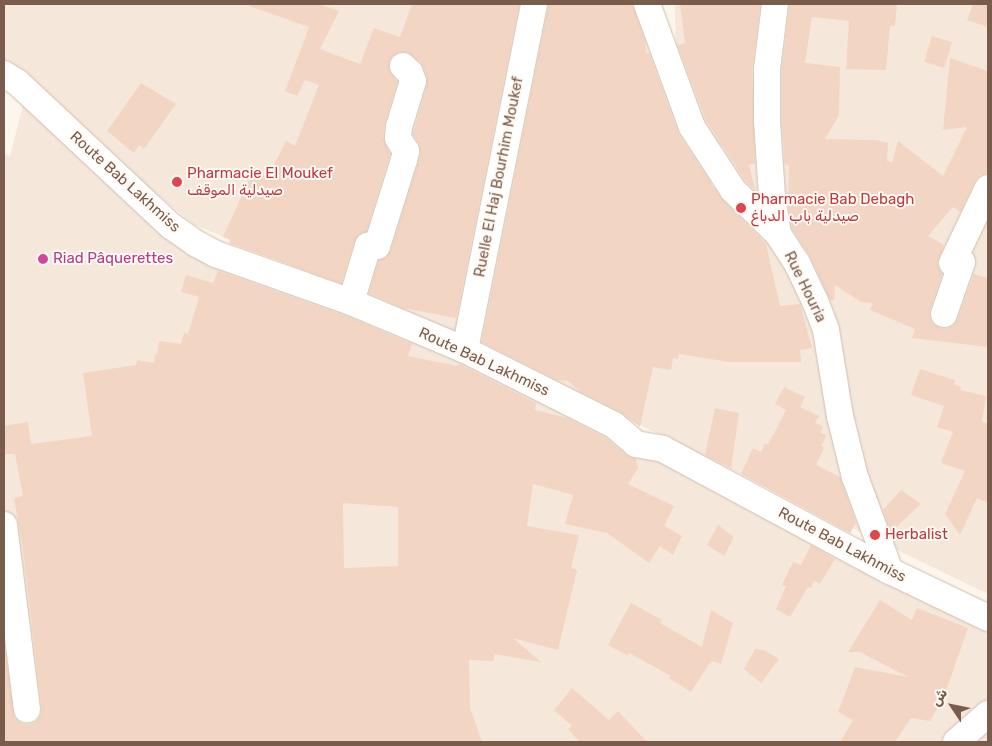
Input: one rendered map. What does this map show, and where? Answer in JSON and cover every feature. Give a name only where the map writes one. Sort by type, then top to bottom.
[{"type":"street","name":"Ruelle El Haj Bourhim Moukef","points":[[465,350],[534,4]]},
{"type":"street","name":"Rue Houria","points":[[647,4],[692,127],[733,190],[778,234],[797,263],[826,330],[840,416],[855,477],[890,571]]},
{"type":"street","points":[[775,4],[767,69],[767,121],[772,196],[778,234]]},
{"type":"street","points":[[351,302],[368,246],[377,246],[406,151],[398,138],[399,127],[413,81],[410,73],[402,66]]},
{"type":"street","name":"Route Bab Lakhmiss","points":[[4,74],[17,82],[184,236],[216,254],[351,302],[465,350],[614,425],[636,444],[663,449],[890,571],[988,618]]},
{"type":"street","points":[[944,314],[957,262],[988,188]]},
{"type":"street","points":[[4,525],[27,710]]},
{"type":"street","points":[[956,742],[988,714]]},
{"type":"shaded area","points":[[4,4],[646,4],[702,152],[720,209],[707,154],[676,81],[675,4],[988,4],[988,594],[477,346],[988,615],[988,742],[4,742],[4,154],[10,156],[25,98],[230,253],[443,330],[193,224],[4,67]]},
{"type":"building","points":[[250,4],[319,4],[339,11],[320,49],[360,64],[374,28],[400,37],[412,4],[519,4],[456,318],[403,308],[369,293],[379,260],[386,258],[391,250],[421,154],[419,144],[413,134],[427,85],[427,76],[421,62],[407,52],[399,52],[392,56],[389,62],[389,70],[397,82],[384,126],[383,137],[390,154],[366,232],[359,234],[354,242],[341,283],[229,243],[230,240],[223,237],[253,171],[267,178],[286,141],[295,146],[319,85],[305,80],[297,96],[285,91],[309,27],[249,6]]},
{"type":"building","points":[[549,4],[632,4],[645,41],[646,53],[649,53],[679,135],[721,198],[766,244],[780,306],[800,304],[812,348],[800,350],[801,362],[729,362],[679,354],[678,359],[673,358],[671,370],[653,367],[640,427],[621,412],[581,392],[568,381],[557,380],[482,342]]},
{"type":"building","points":[[680,4],[760,4],[752,69],[755,163],[749,165],[755,190],[745,180],[706,120],[678,45],[685,43]]},
{"type":"building","points":[[790,4],[897,4],[895,26],[890,26],[886,70],[846,69],[849,21],[812,17],[805,63],[840,67],[839,115],[825,139],[876,140],[888,143],[887,161],[892,162],[898,141],[943,176],[967,127],[943,130],[950,58],[988,71],[988,173],[980,175],[975,181],[960,212],[953,207],[928,236],[944,245],[937,264],[942,274],[929,316],[932,323],[946,329],[953,326],[958,319],[974,274],[988,278],[988,347],[912,338],[915,329],[870,310],[873,303],[861,302],[835,285],[834,300],[830,300],[810,256],[792,228],[788,204],[789,166],[785,164],[782,120],[782,70]]},
{"type":"building","points":[[973,4],[988,4],[988,27],[967,20]]},
{"type":"building","points":[[932,36],[952,42],[944,68],[924,62]]},
{"type":"building","points":[[141,83],[176,104],[144,149],[139,145],[134,153],[107,131]]},
{"type":"building","points":[[218,271],[346,316],[412,344],[408,356],[457,366],[459,364],[536,403],[535,410],[567,418],[606,438],[626,455],[636,459],[638,468],[628,484],[674,506],[664,526],[682,536],[673,555],[660,546],[649,563],[607,533],[565,524],[573,495],[533,484],[527,526],[579,535],[571,568],[577,570],[558,650],[513,638],[541,662],[494,654],[494,661],[469,660],[470,708],[482,742],[4,742],[4,645],[15,719],[22,724],[29,725],[36,722],[41,715],[42,709],[22,542],[14,498],[23,496],[15,454],[4,454],[4,426],[28,422],[31,444],[92,436],[83,373],[136,365],[137,360],[154,363],[159,341],[181,344],[184,333],[188,334],[199,297],[181,292],[186,275],[213,283]],"holes":[[[343,503],[398,507],[398,566],[344,568]]]},
{"type":"building","points":[[920,369],[955,380],[954,384],[961,387],[960,390],[986,396],[982,422],[988,424],[988,503],[977,498],[960,535],[945,514],[965,471],[941,463],[953,432],[937,427],[944,406],[911,395]]},
{"type":"building","points":[[784,387],[805,397],[800,407],[819,416],[815,423],[823,427],[820,433],[827,435],[821,446],[824,448],[816,465],[840,477],[856,523],[850,533],[741,474],[753,448],[761,452],[765,443],[768,445],[786,410],[775,404]]},
{"type":"building","points":[[715,408],[739,413],[731,468],[705,455]]},
{"type":"building","points":[[901,490],[921,504],[891,532],[883,510]]},
{"type":"building","points":[[718,525],[734,537],[724,556],[707,545]]},
{"type":"building","points":[[811,545],[835,559],[820,584],[814,581],[811,588],[808,587],[790,617],[776,609],[786,586],[782,585],[793,562],[801,565]]},
{"type":"building","points":[[880,600],[912,620],[917,608],[968,628],[945,694],[930,721],[911,718],[895,742],[840,742],[853,720],[838,712],[855,667],[908,677],[860,652],[848,652]]},
{"type":"building","points":[[631,603],[662,620],[660,623],[702,647],[711,610],[733,623],[721,664],[711,661],[691,692],[669,678],[671,676],[629,653],[628,656],[608,645]]},
{"type":"building","points":[[755,649],[764,650],[779,659],[761,683],[744,669]]},
{"type":"building","points":[[572,688],[609,720],[618,711],[647,742],[580,742],[568,729],[572,726],[554,710]]},
{"type":"place","name":"Pharmacie El Moukef صيدلية الموقف","points":[[177,182]]},
{"type":"place","name":"Pharmacie Bab Debagh صيدلية باب الدباغ","points":[[741,208]]},
{"type":"place","name":"Riad Pâquerettes","points":[[43,259]]},
{"type":"place","name":"Herbalist","points":[[875,535]]}]
